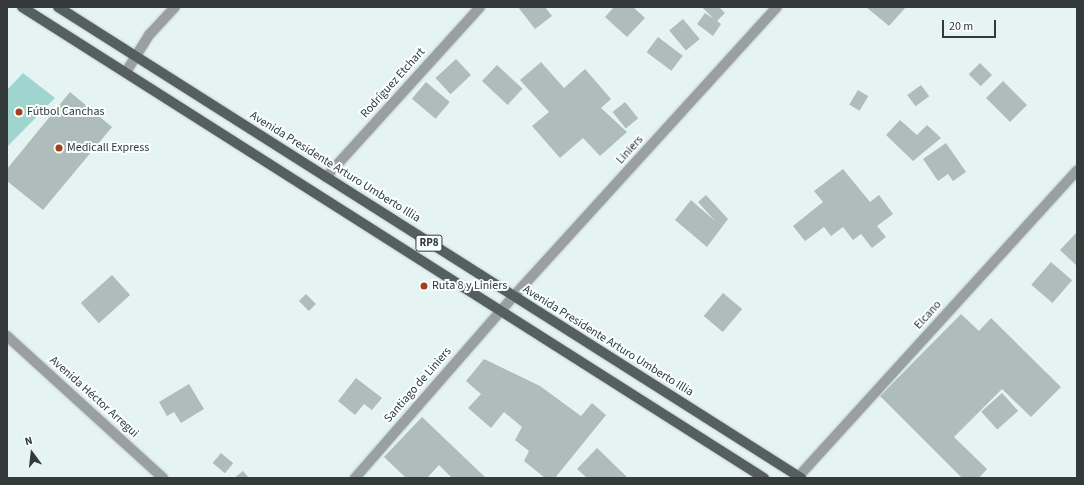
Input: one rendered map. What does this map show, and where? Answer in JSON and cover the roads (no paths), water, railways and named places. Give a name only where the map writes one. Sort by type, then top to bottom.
[{"type":"main road","name":"RP8","points":[[22,7],[764,478]]},
{"type":"main road","name":"Avenida Presidente Arturo Umberto Illia","points":[[58,7],[513,297],[800,477]]},
{"type":"street","points":[[126,72],[149,35],[175,7]]},
{"type":"street","name":"Rodríguez Etchart","points":[[326,177],[480,7]]},
{"type":"street","name":"Liniers","points":[[501,310],[777,7]]},
{"type":"street","name":"Elcano","points":[[800,477],[1077,170]]},
{"type":"street","name":"Santiago de Liniers","points":[[355,478],[501,310]]},
{"type":"street","name":"Avenida Héctor Arregui","points":[[7,336],[163,478]]},
{"type":"place","name":"Fútbol Canchas","points":[[19,112]]},
{"type":"place","name":"Medicall Express","points":[[59,148]]},
{"type":"place","name":"Ruta 8 y Liniers","points":[[424,286]]}]
